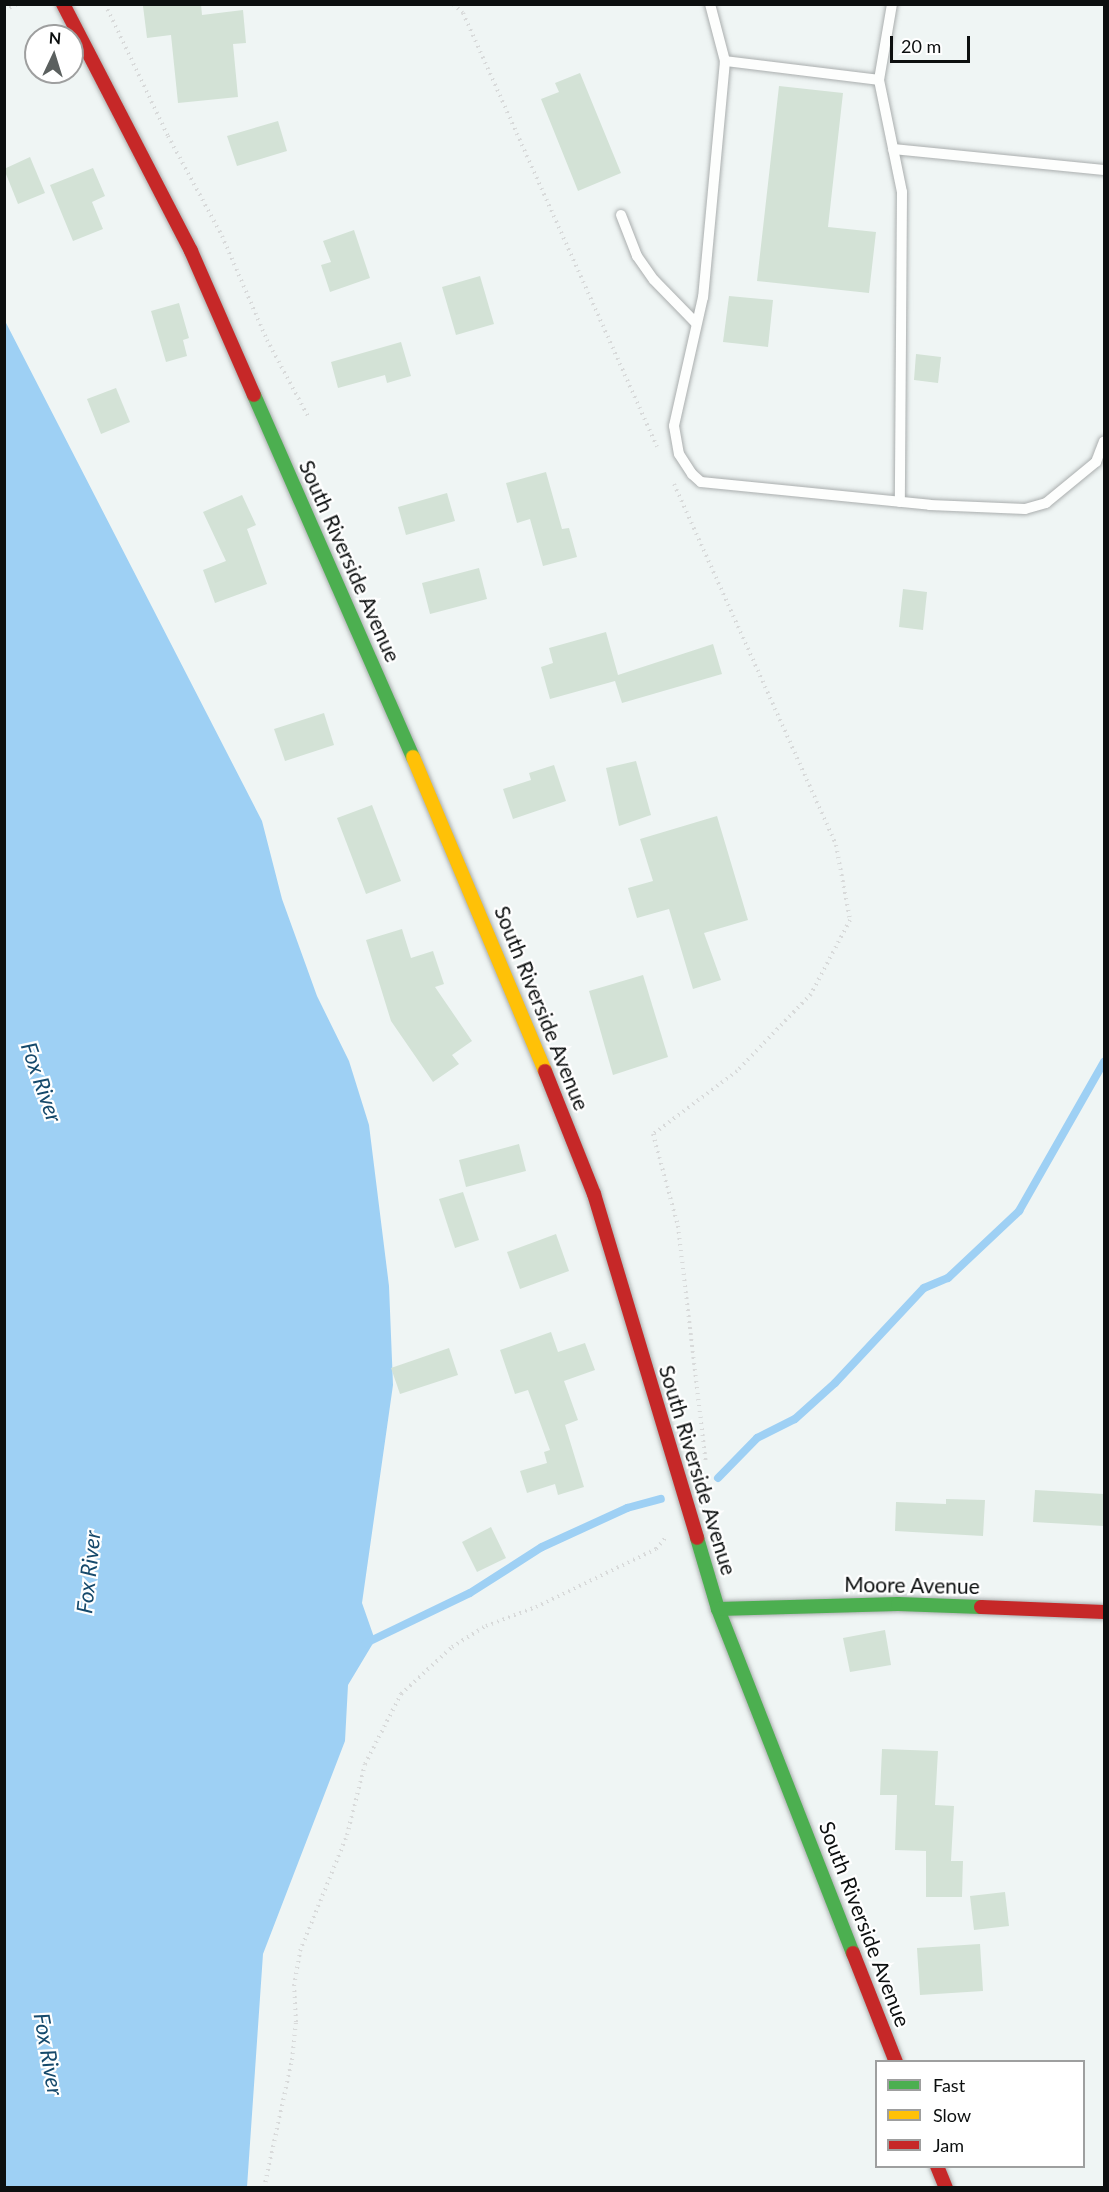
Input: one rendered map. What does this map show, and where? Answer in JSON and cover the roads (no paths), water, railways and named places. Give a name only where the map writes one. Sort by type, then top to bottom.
[{"type":"main road","name":"South Riverside Avenue","points":[[63,4],[192,251],[490,934],[594,1194],[718,1609],[896,2060]]},
{"type":"main road","name":"Moore Avenue","points":[[718,1609],[898,1604],[1104,1612]]},
{"type":"main road","points":[[939,2168],[946,2187]]},
{"type":"lane","points":[[710,4],[725,61],[703,297],[674,426],[679,454],[692,474],[701,482],[900,502],[1025,509],[1046,503],[1096,462],[1104,441]]},
{"type":"lane","points":[[892,4],[879,80],[902,192],[900,502]]},
{"type":"lane","points":[[725,61],[879,80]]},
{"type":"lane","points":[[893,149],[1104,170]]},
{"type":"lane","points":[[621,215],[637,256],[654,280],[696,323]]},
{"type":"water","name":"Fox River","points":[[4,319],[262,821],[282,899],[317,996],[349,1061],[369,1125],[389,1286],[393,1385],[362,1603],[375,1640],[348,1685],[345,1741],[263,1954],[247,2187],[5,2187]]},
{"type":"waterway","points":[[718,1478],[757,1438],[795,1419],[835,1383],[924,1288],[948,1278],[1019,1211],[1104,1062]]},
{"type":"waterway","points":[[366,1643],[470,1593],[542,1547],[627,1508],[661,1499]]}]
